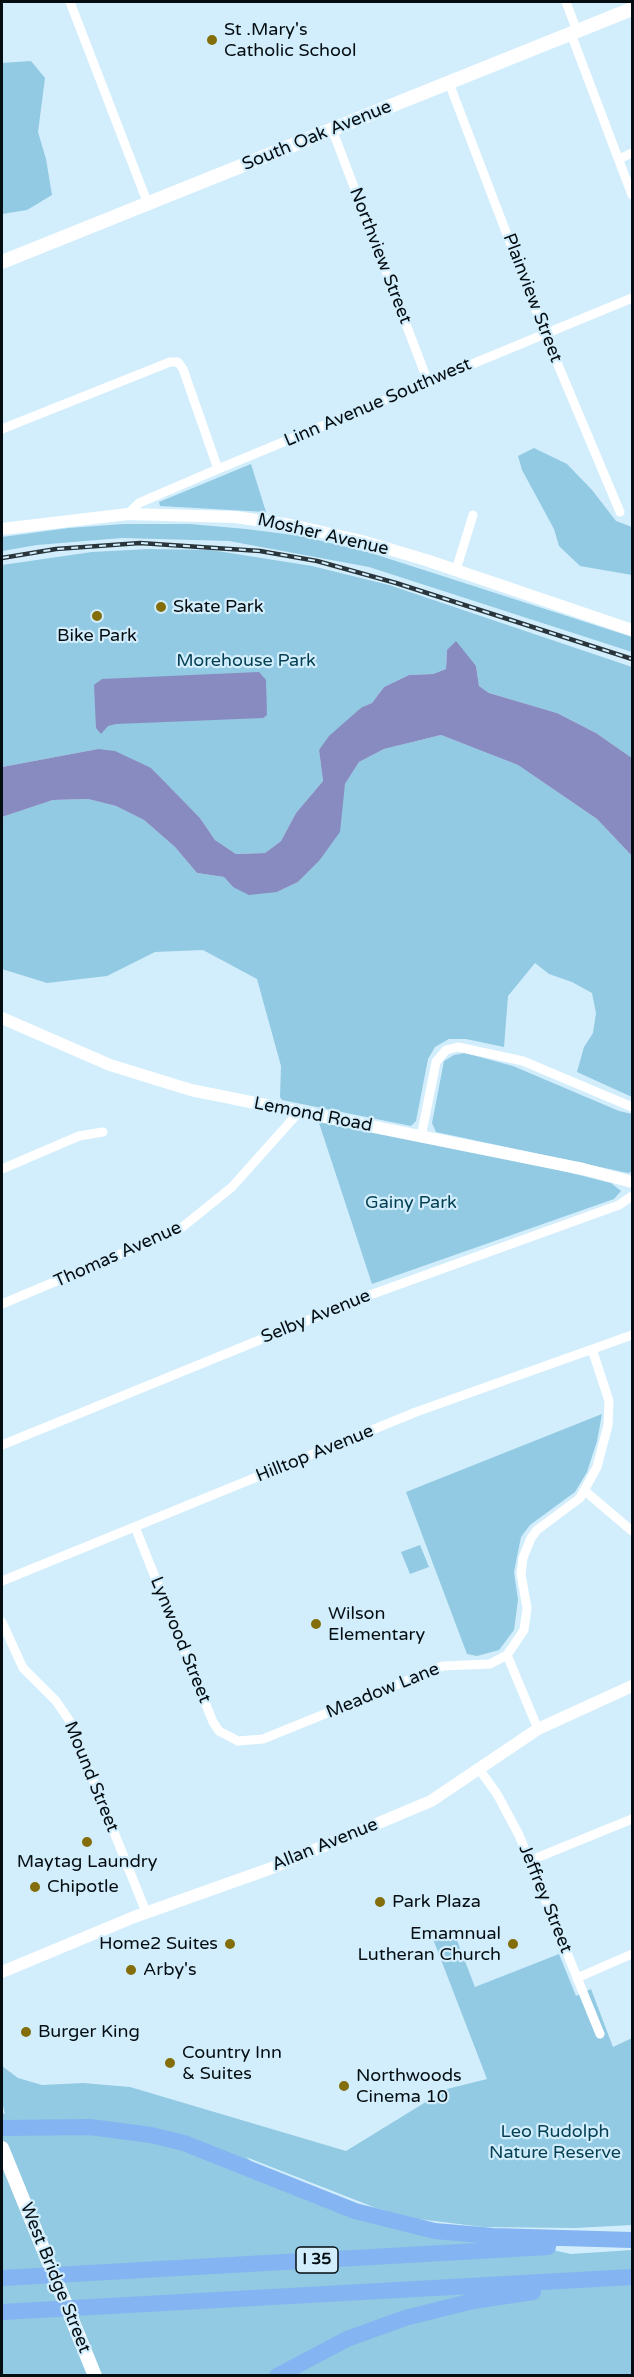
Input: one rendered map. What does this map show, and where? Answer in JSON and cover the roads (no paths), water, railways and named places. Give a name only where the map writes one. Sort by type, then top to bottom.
[{"type":"highway","points":[[2,2128],[90,2127],[151,2134],[184,2143],[355,2211],[435,2231],[493,2236],[633,2241]]},
{"type":"highway","name":"I 35","points":[[2,2278],[633,2241]]},
{"type":"highway","points":[[277,2376],[347,2339],[438,2309],[633,2278]]},
{"type":"highway","name":"I 35","points":[[2,2312],[633,2278]]},
{"type":"main road","name":"South Oak Avenue","points":[[2,262],[633,9]]},
{"type":"main road","name":"West Bridge Street","points":[[2,2148],[95,2376]]},
{"type":"street","points":[[70,2],[148,204]]},
{"type":"street","points":[[566,2],[574,32],[633,195]]},
{"type":"street","name":"Plainview Street","points":[[449,83],[545,334],[620,512]]},
{"type":"street","name":"Northview Street","points":[[332,129],[428,382]]},
{"type":"street","points":[[619,159],[633,153]]},
{"type":"street","name":"Linn Avenue Southwest","points":[[128,514],[139,503],[218,469],[633,298]]},
{"type":"street","points":[[2,429],[170,362],[177,362],[183,369],[218,469]]},
{"type":"street","name":"Mosher Avenue","points":[[2,529],[128,514],[235,517],[291,525],[362,541],[633,630]]},
{"type":"street","points":[[456,570],[473,515]]},
{"type":"street","name":"Lemond Road","points":[[2,1018],[84,1055],[157,1081],[583,1169],[633,1182]]},
{"type":"street","points":[[421,1137],[436,1062],[446,1050],[458,1047],[523,1061],[633,1107]]},
{"type":"street","name":"Thomas Avenue","points":[[2,1304],[180,1229],[214,1204],[232,1187],[299,1112]]},
{"type":"street","points":[[2,1169],[79,1136],[103,1132]]},
{"type":"street","name":"Selby Avenue","points":[[2,1445],[370,1295],[619,1205],[633,1196]]},
{"type":"street","name":"Hilltop Avenue","points":[[2,1581],[416,1412],[633,1335]]},
{"type":"street","points":[[538,1729],[507,1655],[520,1640],[527,1618],[522,1574],[526,1548],[537,1530],[571,1507],[585,1491],[597,1467],[609,1415],[606,1388],[592,1348]]},
{"type":"street","points":[[585,1491],[633,1531]]},
{"type":"street","name":"Lynwood Street","points":[[135,1527],[213,1722],[219,1731],[238,1741]]},
{"type":"street","name":"Mound Street","points":[[2,1622],[23,1668],[56,1701],[69,1719],[146,1912]]},
{"type":"street","name":"Meadow Lane","points":[[238,1741],[262,1739],[443,1666],[490,1664],[507,1655]]},
{"type":"street","name":"Allan Avenue","points":[[2,1972],[146,1912],[269,1869],[431,1801],[538,1729],[633,1686]]},
{"type":"street","name":"Jeffrey Street","points":[[479,1769],[509,1814],[600,2034]]},
{"type":"street","points":[[529,1861],[633,1819]]},
{"type":"street","points":[[577,1978],[633,1954]]},
{"type":"railway","points":[[2,558],[56,549],[140,543],[260,551],[317,561],[396,583],[632,659]]},
{"type":"place","name":"St .Mary's Catholic School","points":[[212,40]]},
{"type":"place","name":"Skate Park","points":[[161,607]]},
{"type":"place","name":"Bike Park","points":[[97,616]]},
{"type":"place","name":"Wilson Elementary","points":[[316,1624]]},
{"type":"place","name":"Maytag Laundry","points":[[87,1842]]},
{"type":"place","name":"Chipotle","points":[[35,1887]]},
{"type":"place","name":"Park Plaza","points":[[380,1902]]},
{"type":"place","name":"Home2 Suites","points":[[230,1944]]},
{"type":"place","name":"Emamnual Lutheran Church","points":[[513,1944]]},
{"type":"place","name":"Arby's","points":[[131,1970]]},
{"type":"place","name":"Burger King","points":[[26,2032]]},
{"type":"place","name":"Country Inn & Suites","points":[[170,2063]]},
{"type":"place","name":"Northwoods Cinema 10","points":[[344,2086]]},
{"type":"park label","name":"Morehouse Park","points":[[246,661]]},
{"type":"park label","name":"Gainy Park","points":[[411,1203]]},
{"type":"park label","name":"Leo Rudolph Nature Reserve","points":[[555,2142]]}]
